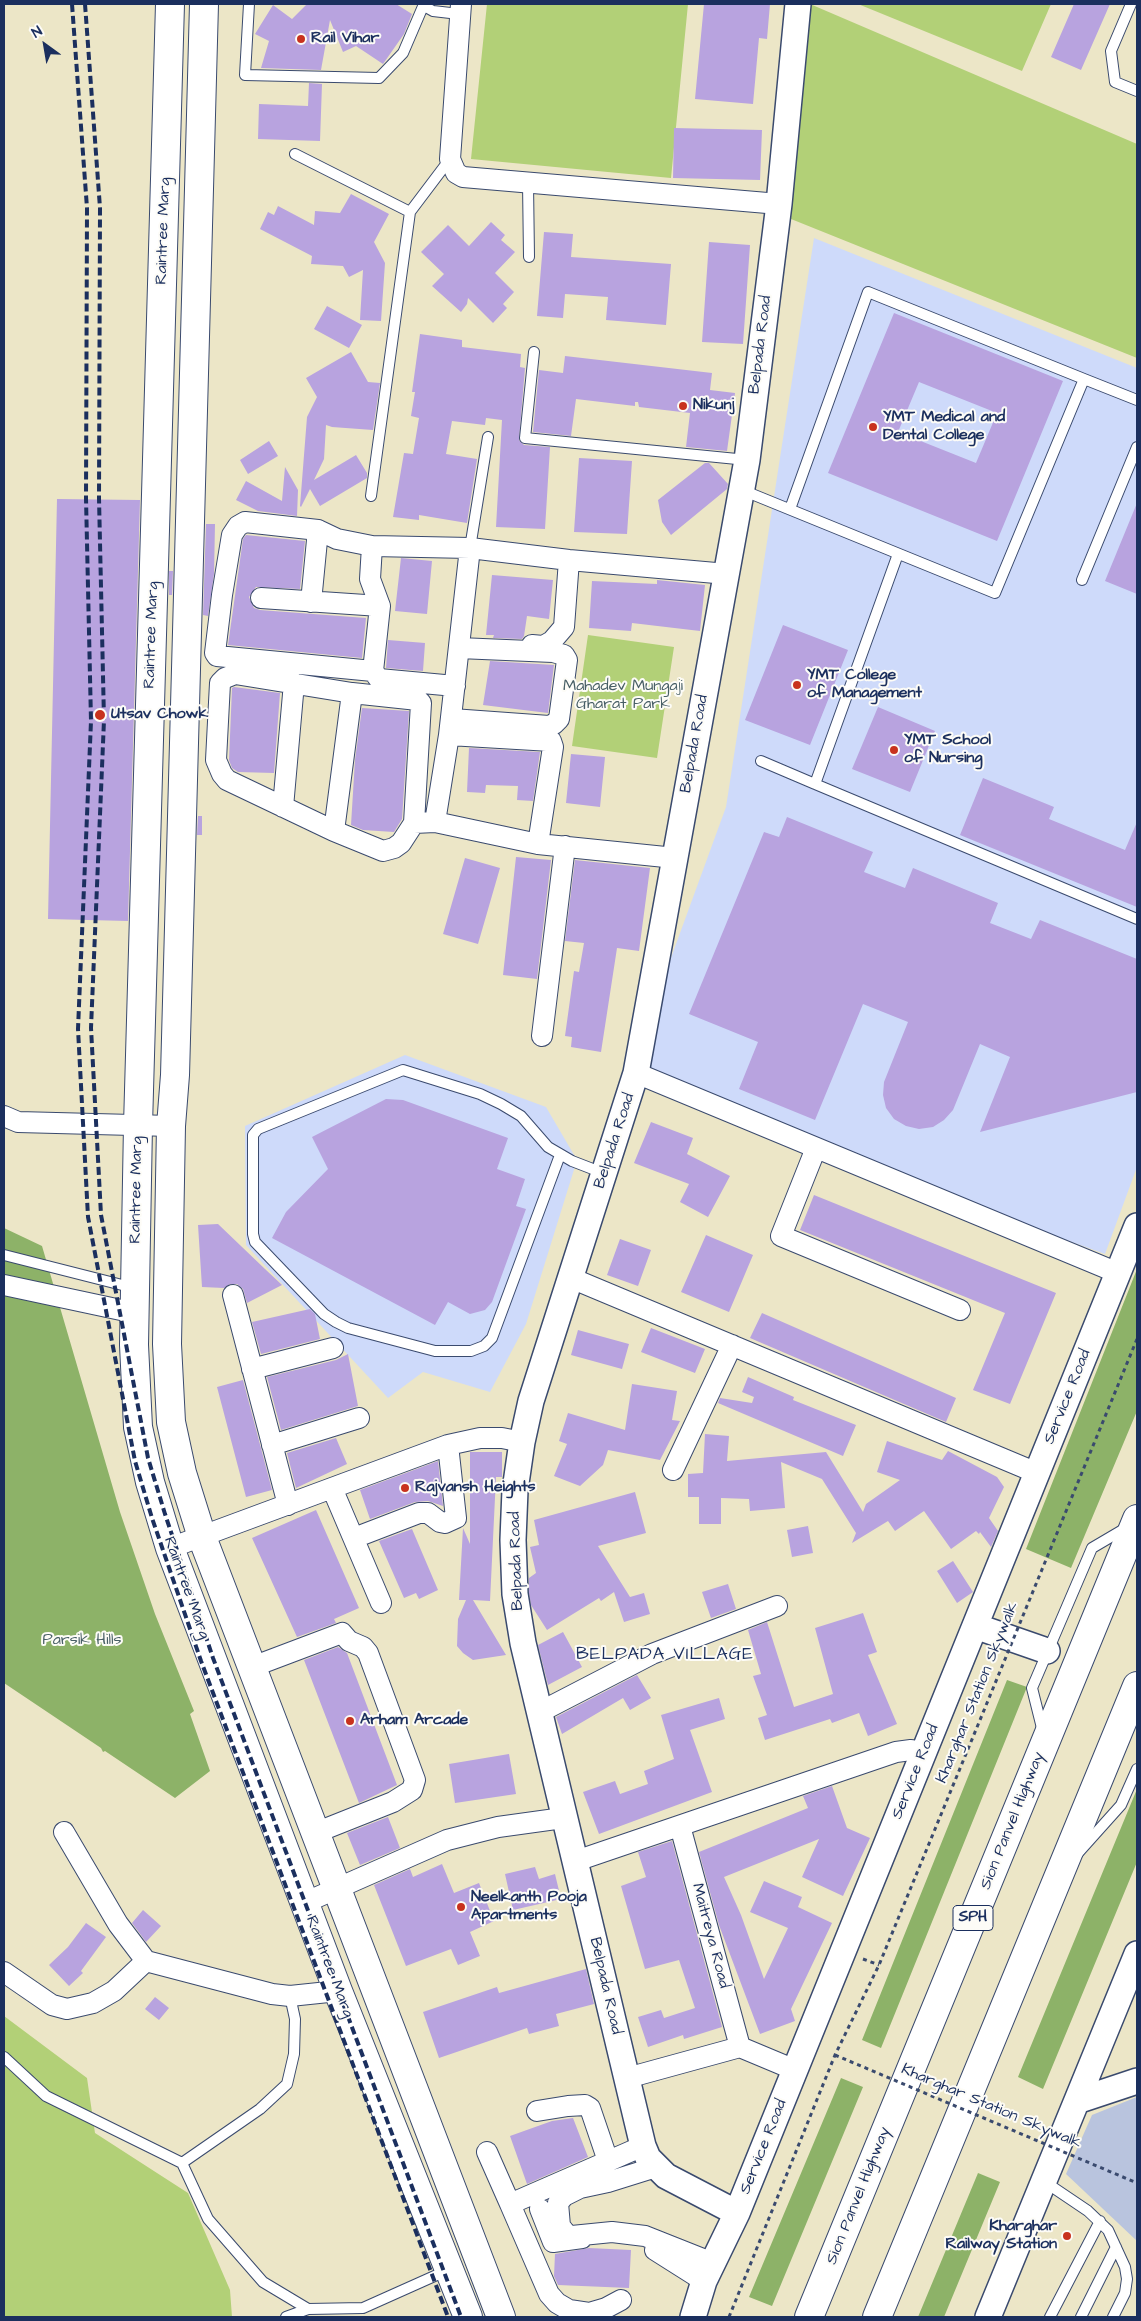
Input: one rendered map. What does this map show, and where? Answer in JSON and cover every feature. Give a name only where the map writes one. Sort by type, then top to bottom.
[{"type":"main road","name":"Raintree Marg","points":[[170,4],[138,1126],[134,1345],[138,1426],[150,1482],[170,1548],[338,1991],[468,2317]]},
{"type":"main road","name":"Raintree Marg","points":[[204,4],[175,1046],[171,1126],[167,1344],[171,1422],[182,1473],[202,1537],[501,2317]]},
{"type":"main road","name":"Sion Panvel Highway","points":[[809,2317],[1137,1521]]},
{"type":"main road","points":[[878,2317],[1137,1686]]},
{"type":"street","name":"Belpada Road","points":[[737,2212],[666,2176],[648,2158],[643,2146],[576,1861],[563,1818],[523,1643],[515,1594],[513,1540],[515,1490],[522,1442],[531,1401],[636,1074],[747,460],[778,204],[798,4]]},
{"type":"street","points":[[460,9],[450,159],[456,173],[463,177],[778,204]]},
{"type":"street","points":[[373,671],[217,656],[222,595],[232,535],[238,526],[245,522],[318,530],[337,539],[372,546],[470,548],[569,560],[726,574]]},
{"type":"street","points":[[311,602],[318,530]]},
{"type":"street","points":[[372,546],[370,579],[380,606],[373,671],[379,679],[455,686]]},
{"type":"street","points":[[435,822],[451,721],[470,548]]},
{"type":"street","points":[[460,645],[543,646],[552,642],[564,627],[569,560]]},
{"type":"street","points":[[261,598],[380,606]]},
{"type":"street","points":[[451,721],[548,726],[554,724],[560,719],[567,660],[564,655],[553,652],[460,645]]},
{"type":"street","points":[[235,674],[294,683],[352,693],[418,700],[420,702],[414,823],[401,843],[394,848],[383,851],[334,831],[226,780],[222,774],[216,760],[220,683],[225,678],[235,674]]},
{"type":"street","points":[[283,808],[294,683]]},
{"type":"street","points":[[334,831],[352,693]]},
{"type":"street","points":[[421,707],[451,721],[550,741],[553,747],[550,845]]},
{"type":"street","points":[[542,1036],[551,819]]},
{"type":"street","points":[[414,823],[435,822],[550,845],[675,858]]},
{"type":"street","points":[[636,1074],[1118,1273]]},
{"type":"street","points":[[4,1116],[18,1122],[171,1126]]},
{"type":"street","points":[[816,1148],[781,1236],[960,1310]]},
{"type":"street","name":"Service Road","points":[[693,2317],[709,2272],[737,2212],[1137,1226]]},
{"type":"street","points":[[571,1278],[1037,1473]]},
{"type":"street","points":[[4,1284],[135,1300]]},
{"type":"street","points":[[232,1295],[288,1505]]},
{"type":"street","points":[[673,1470],[732,1345]]},
{"type":"street","points":[[252,1369],[332,1348]]},
{"type":"street","points":[[272,1445],[360,1418]]},
{"type":"street","points":[[170,1548],[448,1445],[480,1438],[502,1438],[522,1442]]},
{"type":"street","points":[[354,1538],[419,1513],[428,1513],[440,1522],[445,1523],[456,1518],[448,1445]]},
{"type":"street","points":[[332,1488],[381,1603]]},
{"type":"street","points":[[540,1712],[652,1654],[776,1606]]},
{"type":"street","points":[[975,1626],[1047,1651]]},
{"type":"street","points":[[252,1667],[342,1633],[349,1641],[363,1647],[368,1652],[415,1780],[412,1790],[393,1802],[315,1833]]},
{"type":"street","points":[[576,1861],[896,1752],[911,1750],[923,1754]]},
{"type":"street","points":[[304,1903],[447,1840],[498,1827],[563,1818]]},
{"type":"street","name":"Maitreya Road","points":[[680,1826],[740,2046]]},
{"type":"street","points":[[64,1832],[118,1924],[146,1961],[263,1992],[290,1996],[338,1991]]},
{"type":"street","points":[[988,2317],[1137,1954]]},
{"type":"street","points":[[4,1972],[52,2005],[67,2009],[94,2003],[114,1991],[146,1961]]},
{"type":"street","points":[[627,2078],[740,2046],[795,2070]]},
{"type":"street","points":[[1077,2101],[1137,2082]]},
{"type":"street","points":[[537,2110],[568,2106],[585,2106],[590,2108],[608,2161]]},
{"type":"street","points":[[510,2204],[643,2146]]},
{"type":"street","points":[[487,2152],[550,2294],[557,2303],[569,2310],[589,2313],[606,2308],[621,2300]]},
{"type":"street","points":[[656,2168],[580,2188],[564,2196],[558,2203],[560,2226],[567,2235],[572,2236],[612,2232],[645,2236],[709,2272]]},
{"type":"street","points":[[540,2209],[553,2242],[599,2236],[626,2237],[643,2242],[709,2272]]},
{"type":"lane","points":[[249,4],[245,75],[379,78],[403,53],[424,5],[433,11],[460,9]]},
{"type":"lane","points":[[1131,4],[1111,51],[1115,82],[1137,91]]},
{"type":"lane","points":[[295,154],[410,212]]},
{"type":"lane","points":[[370,496],[410,212],[450,159]]},
{"type":"lane","points":[[528,183],[530,257]]},
{"type":"lane","points":[[790,509],[868,292],[1137,400]]},
{"type":"lane","points":[[534,352],[525,438],[747,460]]},
{"type":"lane","points":[[742,490],[995,593],[1084,378]]},
{"type":"lane","points":[[470,548],[488,437]]},
{"type":"lane","points":[[1082,580],[1137,447]]},
{"type":"lane","points":[[815,784],[898,554]]},
{"type":"lane","points":[[761,761],[1137,919]]},
{"type":"lane","points":[[560,1155],[492,1338],[484,1346],[472,1351],[435,1350],[348,1328],[336,1322],[324,1314],[255,1242],[253,1234],[252,1135],[263,1126],[391,1073],[403,1070],[417,1073],[501,1104],[521,1116],[548,1147],[560,1155],[605,1173]]},
{"type":"lane","points":[[4,1255],[135,1300]]},
{"type":"lane","points":[[1046,1743],[1032,1688],[1047,1651],[1092,1548],[1137,1521]]},
{"type":"lane","points":[[1060,1872],[1121,1805],[1137,1768]]},
{"type":"lane","points":[[182,2163],[260,2109],[287,2084],[294,2054],[295,2019],[290,1996]]},
{"type":"lane","points":[[4,2058],[46,2096],[182,2163],[208,2219],[263,2282],[308,2309]]},
{"type":"lane","points":[[1044,2181],[1100,2221],[1108,2230],[1125,2267],[1127,2279],[1125,2293],[1113,2317]]},
{"type":"lane","points":[[1050,2317],[1100,2221]]},
{"type":"lane","points":[[1081,2317],[1116,2247]]},
{"type":"lane","points":[[286,2317],[308,2309],[363,2308],[449,2270]]},
{"type":"path","name":"Kharghar Station Skywalk","points":[[729,2317],[835,2054],[879,1966],[1137,1339]]},
{"type":"path","points":[[860,1958],[879,1966]]},
{"type":"path","name":"Kharghar Station Skywalk","points":[[835,2054],[1137,2183]]},
{"type":"shaded area","points":[[814,238],[1137,368],[1137,1167],[1105,1254],[626,1081],[726,807]]},
{"type":"shaded area","points":[[405,1055],[546,1107],[577,1160],[526,1324],[490,1392],[423,1372],[388,1398],[246,1245],[245,1126]]},
{"type":"shaded area","points":[[1137,2097],[1137,2241],[1066,2174],[1092,2115]]},
{"type":"green space","points":[[487,4],[688,4],[671,178],[471,159]]},
{"type":"green space","points":[[810,4],[1137,144],[1137,358],[791,219]]},
{"type":"green space","points":[[858,4],[1051,4],[1022,71]]},
{"type":"green space","name":"Mahadev Mungaji Gharat Park","points":[[588,635],[674,647],[657,758],[572,746]]},
{"type":"green space","name":"Parsik Hills","points":[[4,1228],[42,1246],[120,1512],[155,1614],[194,1711],[190,1714],[210,1771],[175,1798],[105,1751],[103,1752],[101,1748],[4,1683]]},
{"type":"green space","points":[[1137,1269],[1137,1411],[1071,1568],[1026,1549]]},
{"type":"green space","points":[[1007,1680],[1027,1687],[881,2048],[862,2040]]},
{"type":"green space","points":[[1137,1789],[1137,1862],[1043,2089],[1018,2077]]},
{"type":"green space","points":[[4,2016],[87,2078],[95,2133],[188,2193],[230,2290],[232,2317],[4,2317]]},
{"type":"green space","points":[[841,2078],[863,2087],[772,2306],[749,2297]]},
{"type":"green space","points":[[978,2173],[1000,2182],[944,2317],[918,2317]]},
{"type":"building","name":"Rail Vihar","points":[[307,4],[396,4],[412,14],[404,34],[383,64],[356,46],[343,52],[330,20],[321,70],[261,68],[269,41],[255,34],[273,5],[292,19]]},
{"type":"building","points":[[704,4],[770,4],[767,39],[759,38],[753,104],[695,99]]},
{"type":"building","points":[[1074,4],[1110,4],[1081,70],[1051,57]]},
{"type":"building","points":[[309,83],[322,84],[320,141],[258,139],[259,104],[308,106]]},
{"type":"building","points":[[674,128],[762,130],[760,180],[673,178]]},
{"type":"building","points":[[351,194],[389,214],[374,242],[385,263],[381,321],[360,320],[363,270],[349,277],[343,266],[311,264],[312,256],[260,229],[268,212],[274,215],[278,206],[314,225],[315,211],[340,213]]},
{"type":"building","points":[[491,222],[505,235],[501,240],[515,252],[495,273],[514,292],[503,304],[507,308],[493,323],[468,298],[467,304],[461,312],[432,286],[444,274],[421,252],[448,225],[469,246]]},
{"type":"building","points":[[544,232],[573,234],[571,257],[671,264],[666,325],[606,320],[608,297],[565,294],[563,318],[537,316]]},
{"type":"building","points":[[709,242],[750,245],[743,344],[702,342]]},
{"type":"building","points":[[327,306],[362,325],[349,348],[314,329]]},
{"type":"building","name":"YMT Medical and Dental College","points":[[894,313],[1063,381],[997,541],[828,473]],"holes":[[[919,382],[997,413],[976,463],[898,432]]]},
{"type":"building","points":[[420,334],[462,340],[462,347],[521,354],[520,367],[525,368],[519,440],[524,445],[550,447],[545,529],[496,527],[502,420],[486,418],[485,425],[452,421],[446,454],[477,459],[467,523],[419,515],[419,520],[393,517],[404,453],[413,454],[419,418],[411,416],[415,392],[412,392]]},
{"type":"building","points":[[351,352],[368,382],[380,383],[373,430],[326,425],[324,459],[314,480],[356,455],[367,473],[367,478],[320,506],[310,489],[301,507],[307,417],[317,397],[306,378]]},
{"type":"building","name":"Nikunj","points":[[565,356],[712,373],[710,390],[735,393],[727,451],[686,447],[690,413],[639,407],[638,402],[635,402],[635,406],[576,399],[571,436],[533,432],[539,370],[563,373]]},
{"type":"building","points":[[269,441],[278,456],[248,474],[240,460]]},
{"type":"building","points":[[579,458],[632,461],[627,534],[574,532]]},
{"type":"building","points":[[705,463],[709,463],[728,484],[727,489],[671,535],[662,522],[658,500]]},
{"type":"building","points":[[285,467],[298,490],[297,516],[258,511],[236,500],[246,481],[282,501]]},
{"type":"building","name":"Utsav Chowk","points":[[57,499],[140,500],[128,921],[48,919]]},
{"type":"building","points":[[1137,503],[1137,594],[1105,581]]},
{"type":"building","points":[[206,524],[215,524],[214,574],[208,616],[203,615]]},
{"type":"building","points":[[246,535],[305,541],[300,589],[256,587],[249,597],[254,608],[366,618],[362,658],[228,645],[243,539]]},
{"type":"building","points":[[401,558],[432,561],[427,614],[395,611]]},
{"type":"building","points":[[169,571],[173,571],[172,595],[169,595]]},
{"type":"building","points":[[492,575],[553,580],[549,619],[527,616],[522,639],[493,638],[494,635],[486,635]]},
{"type":"building","points":[[657,580],[705,585],[700,631],[632,623],[631,631],[589,628],[592,581],[657,584]]},
{"type":"building","name":"YMT College of Management","points":[[783,625],[848,650],[810,745],[745,720]]},
{"type":"building","points":[[388,640],[425,643],[423,671],[386,668]]},
{"type":"building","points":[[490,661],[554,665],[548,713],[483,705]]},
{"type":"building","points":[[232,688],[280,693],[274,773],[238,772],[232,768],[229,760]]},
{"type":"building","name":"YMT School of Nursing","points":[[878,707],[935,731],[910,792],[852,769]]},
{"type":"building","points":[[362,708],[409,711],[402,819],[394,832],[363,830],[351,825],[355,760]]},
{"type":"building","points":[[469,748],[540,752],[533,801],[517,800],[518,786],[486,785],[485,793],[467,792]]},
{"type":"building","points":[[571,754],[605,757],[600,807],[566,803]]},
{"type":"building","points":[[983,778],[1054,807],[1049,819],[1125,850],[1137,822],[1137,907],[960,835]]},
{"type":"building","points":[[198,816],[202,816],[202,835],[197,835]]},
{"type":"building","points":[[787,817],[873,852],[864,872],[905,888],[913,868],[998,903],[990,923],[1031,939],[1040,920],[1137,959],[1137,1092],[980,1132],[1010,1057],[980,1044],[953,1110],[944,1120],[933,1127],[919,1129],[906,1126],[894,1119],[886,1108],[883,1095],[884,1082],[908,1022],[863,1004],[815,1120],[739,1089],[758,1042],[689,1014],[764,832],[779,837]]},
{"type":"building","points":[[516,857],[551,860],[537,979],[503,975]]},
{"type":"building","points":[[465,858],[500,868],[478,944],[443,934]]},
{"type":"building","points":[[575,860],[650,868],[639,951],[617,948],[601,1052],[571,1047],[572,1037],[565,1036],[574,971],[579,972],[584,943],[565,941]]},
{"type":"building","points":[[386,1099],[403,1100],[508,1138],[497,1169],[525,1179],[516,1206],[526,1209],[492,1302],[485,1310],[470,1314],[448,1302],[435,1325],[272,1238],[286,1212],[328,1169],[312,1137]]},
{"type":"building","points":[[651,1122],[693,1138],[687,1154],[730,1176],[708,1217],[680,1202],[689,1184],[634,1163]]},
{"type":"building","points":[[814,1195],[1056,1293],[1010,1404],[973,1390],[1005,1313],[800,1230]]},
{"type":"building","points":[[218,1224],[282,1285],[247,1303],[243,1289],[237,1284],[230,1284],[224,1288],[202,1287],[198,1225]]},
{"type":"building","points":[[706,1235],[753,1255],[729,1312],[681,1292]]},
{"type":"building","points":[[620,1239],[651,1250],[638,1286],[607,1275]]},
{"type":"building","points":[[310,1309],[315,1314],[320,1339],[261,1354],[252,1322]]},
{"type":"building","points":[[762,1313],[956,1398],[946,1422],[750,1338]]},
{"type":"building","points":[[651,1328],[705,1349],[695,1373],[641,1352]]},
{"type":"building","points":[[578,1330],[629,1344],[622,1369],[571,1355]]},
{"type":"building","points":[[348,1354],[358,1406],[281,1430],[267,1377],[336,1360]]},
{"type":"building","points":[[748,1377],[794,1397],[793,1400],[856,1425],[843,1456],[718,1403],[720,1398],[752,1403],[754,1397],[742,1392]]},
{"type":"building","points":[[243,1380],[272,1490],[246,1497],[217,1387]]},
{"type":"building","points":[[632,1384],[677,1391],[672,1420],[680,1421],[660,1460],[608,1450],[603,1465],[580,1486],[554,1476],[567,1444],[559,1441],[568,1413],[625,1430]]},
{"type":"building","points":[[705,1434],[729,1436],[727,1461],[826,1452],[863,1512],[866,1504],[900,1480],[877,1472],[887,1441],[942,1460],[948,1451],[997,1477],[1004,1487],[989,1518],[998,1531],[991,1547],[980,1532],[979,1534],[976,1531],[951,1549],[924,1511],[895,1531],[888,1521],[852,1543],[856,1533],[822,1479],[781,1462],[785,1508],[750,1511],[749,1499],[721,1498],[721,1524],[699,1524],[699,1497],[688,1497],[688,1474],[703,1473]]},
{"type":"building","points":[[336,1438],[347,1464],[296,1488],[287,1453]]},
{"type":"building","points":[[470,1452],[502,1452],[502,1477],[496,1477],[490,1601],[473,1600],[506,1655],[473,1660],[457,1646],[458,1619],[466,1600],[459,1600],[463,1528],[470,1544]]},
{"type":"building","name":"Rajvansh Heights","points":[[438,1461],[443,1506],[428,1501],[415,1502],[370,1519],[360,1490]]},
{"type":"building","points":[[635,1492],[646,1533],[598,1546],[630,1597],[644,1593],[650,1614],[624,1622],[614,1592],[601,1601],[599,1598],[547,1630],[531,1605],[529,1593],[529,1578],[536,1573],[530,1547],[539,1545],[534,1520]]},
{"type":"building","points":[[316,1510],[359,1608],[334,1619],[336,1623],[297,1637],[252,1538]]},
{"type":"building","points":[[808,1526],[813,1553],[792,1557],[787,1530]]},
{"type":"building","points":[[412,1529],[438,1590],[419,1599],[416,1593],[404,1598],[379,1541]]},
{"type":"building","points":[[953,1561],[973,1592],[957,1603],[937,1571]]},
{"type":"building","points":[[728,1584],[736,1609],[711,1618],[702,1592]]},
{"type":"building","points":[[863,1613],[877,1652],[868,1655],[897,1724],[868,1736],[859,1713],[832,1723],[830,1719],[765,1740],[758,1718],[767,1715],[753,1676],[761,1674],[748,1630],[767,1622],[794,1707],[833,1694],[815,1628]]},
{"type":"building","points":[[563,1632],[582,1667],[548,1685],[538,1645]]},
{"type":"building","name":"Arham Arcade","points":[[338,1647],[347,1653],[397,1785],[359,1803],[304,1660]]},
{"type":"building","points":[[637,1675],[651,1698],[630,1710],[623,1698],[562,1734],[556,1717]]},
{"type":"building","points":[[719,1698],[725,1719],[690,1730],[712,1792],[599,1834],[583,1792],[615,1781],[620,1794],[648,1784],[644,1771],[674,1759],[661,1715]]},
{"type":"building","points":[[509,1754],[516,1794],[455,1803],[449,1764]]},
{"type":"building","points":[[832,1786],[847,1828],[870,1838],[843,1896],[802,1877],[819,1839],[724,1877],[741,1915],[764,1979],[788,1928],[750,1912],[764,1881],[802,1897],[798,1907],[832,1923],[791,2009],[795,2021],[760,2034],[719,1925],[699,1852],[808,1808],[803,1796]]},
{"type":"building","points":[[388,1817],[400,1848],[360,1865],[347,1833]]},
{"type":"building","points":[[672,1841],[722,2027],[684,2039],[683,2035],[648,2047],[638,2017],[661,2010],[664,2018],[695,2008],[679,1960],[645,1969],[621,1886],[646,1877],[638,1852]]},
{"type":"building","points":[[442,1864],[454,1893],[479,1883],[494,1921],[470,1932],[480,1956],[458,1965],[451,1949],[406,1966],[374,1885],[410,1869],[413,1877]]},
{"type":"building","points":[[535,1867],[539,1879],[555,1874],[561,1899],[513,1910],[505,1874]]},
{"type":"building","points":[[143,1910],[161,1926],[146,1942],[132,1923]]},
{"type":"building","points":[[86,1923],[106,1937],[81,1971],[83,1973],[69,1986],[49,1965],[68,1947]]},
{"type":"building","points":[[586,1969],[594,2004],[556,2014],[559,2026],[529,2034],[527,2028],[439,2058],[423,2012],[497,1987],[499,1993]]},
{"type":"building","points":[[155,1997],[169,2008],[159,2020],[145,2009]]},
{"type":"building","points":[[573,2118],[588,2157],[527,2184],[510,2136],[552,2121]]},
{"type":"building","points":[[589,2248],[631,2250],[629,2288],[558,2285],[554,2276],[555,2254]]},
{"type":"railway","points":[[72,4],[87,208],[86,498],[91,721],[78,1029],[88,1217],[135,1461],[152,1518],[201,1661],[448,2317]]},
{"type":"railway","points":[[85,4],[100,208],[99,498],[104,720],[91,1028],[101,1215],[148,1458],[165,1514],[213,1658],[461,2317]]},
{"type":"place","name":"Rail Vihar","points":[[301,39]]},
{"type":"place","name":"Nikunj","points":[[683,406]]},
{"type":"place","name":"YMT Medical and Dental College","points":[[873,427]]},
{"type":"place","name":"YMT College of Management","points":[[797,685]]},
{"type":"place","name":"Utsav Chowk","points":[[100,715]]},
{"type":"place","name":"YMT School of Nursing","points":[[894,750]]},
{"type":"place","name":"Rajvansh Heights","points":[[405,1488]]},
{"type":"place","name":"Arham Arcade","points":[[350,1721]]},
{"type":"place","name":"Neelkanth Pooja Apartments","points":[[461,1907]]},
{"type":"place","name":"Kharghar Railway Station","points":[[1067,2236]]},
{"type":"district","name":"BELPADA VILLAGE","points":[[665,1655]]}]
